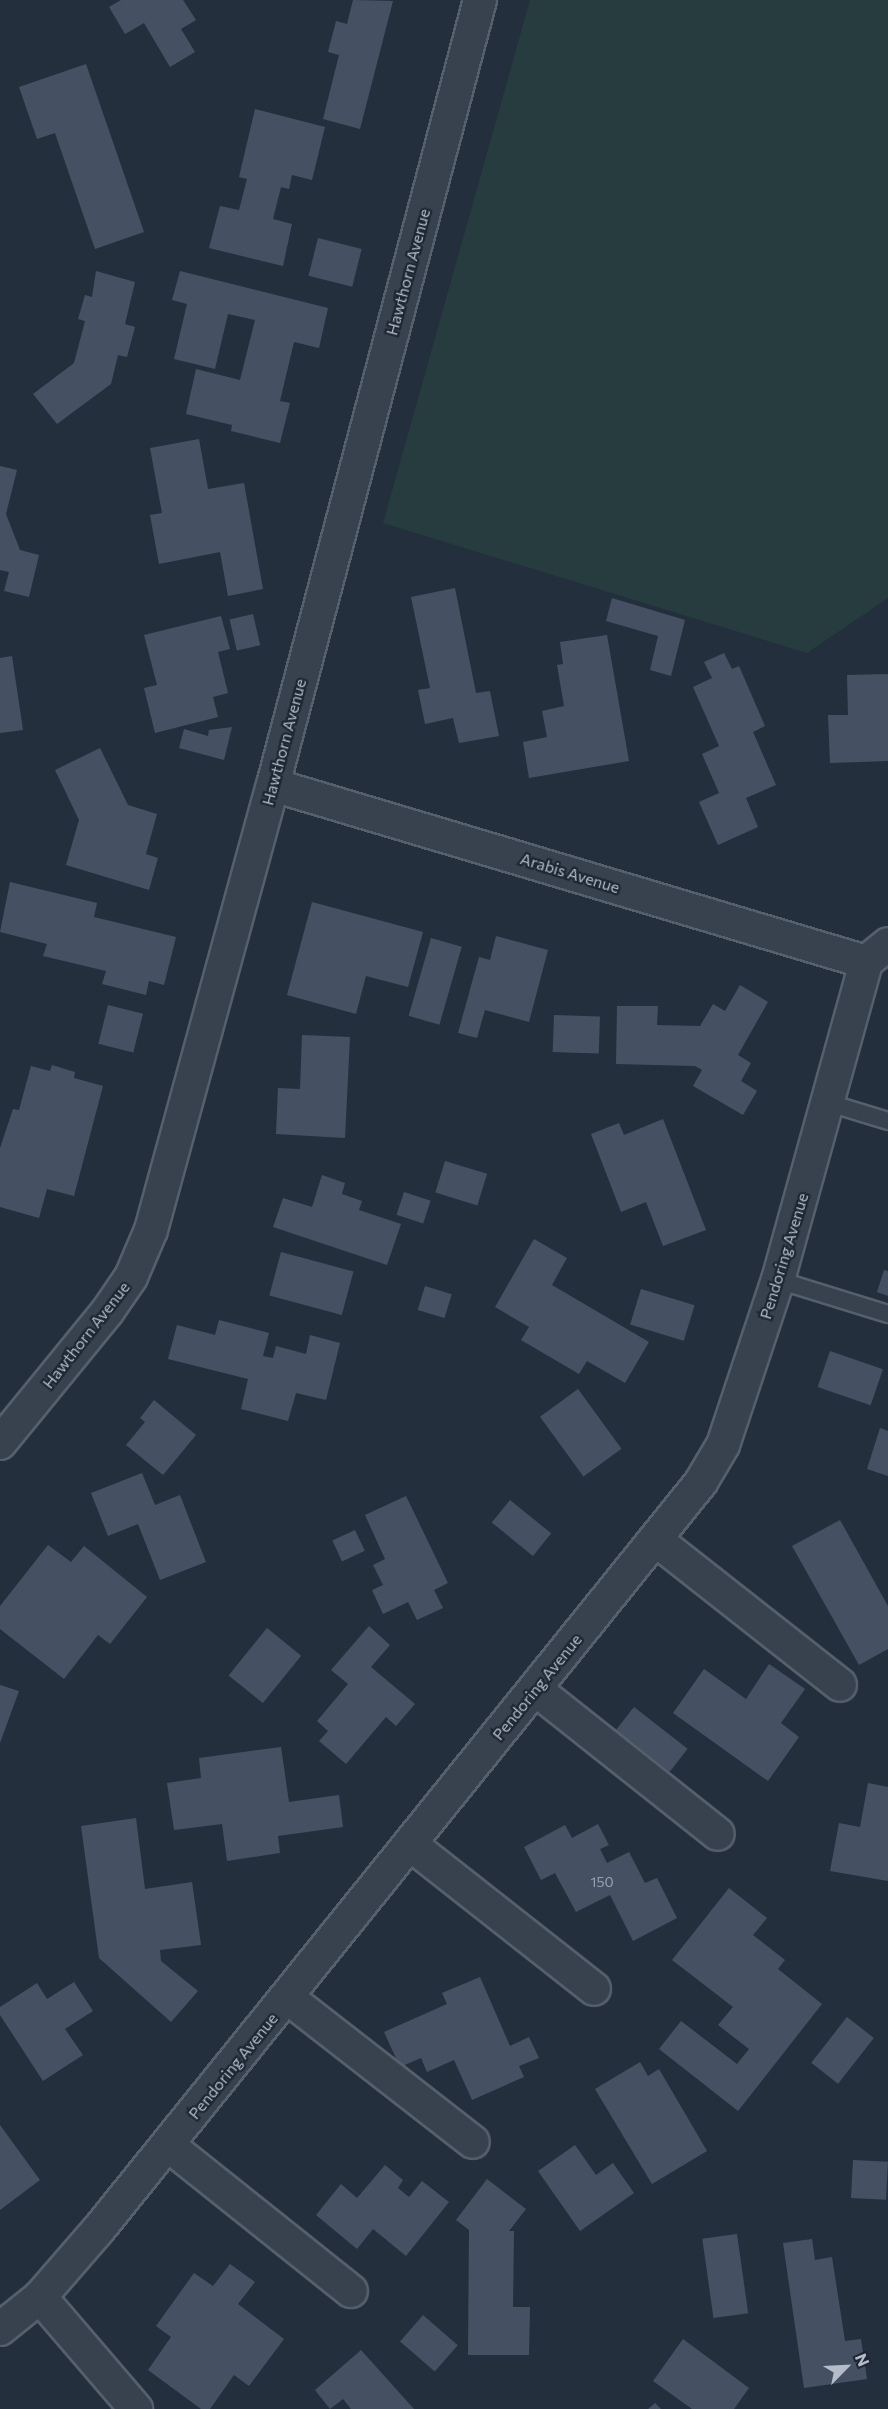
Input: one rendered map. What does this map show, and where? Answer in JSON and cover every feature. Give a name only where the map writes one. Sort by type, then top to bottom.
[{"type":"street","name":"Hawthorn Avenue","points":[[0,1443],[107,1312],[131,1276],[164,1187],[480,0]]},
{"type":"street","name":"Arabis Avenue","points":[[273,784],[877,953]]},
{"type":"street","name":"Pendoring Avenue","points":[[0,2329],[40,2297],[168,2145],[701,1482],[723,1445],[778,1280],[829,1103],[877,953]]},
{"type":"street","points":[[656,1540],[840,1685]]},
{"type":"street","points":[[535,1689],[718,1834]]},
{"type":"street","points":[[410,1844],[594,1989]]},
{"type":"street","points":[[288,1998],[473,2142]]},
{"type":"street","points":[[168,2145],[351,2290]]},
{"type":"street","points":[[40,2297],[136,2409]]},
{"type":"lane","points":[[829,1103],[888,1121]]},
{"type":"lane","points":[[778,1280],[888,1314]]},
{"type":"green space","points":[[530,0],[888,0],[888,598],[807,653],[383,523]]},
{"type":"building","points":[[121,0],[183,0],[196,20],[181,29],[195,52],[170,67],[144,23],[125,34],[109,7]]},
{"type":"building","points":[[353,0],[393,1],[360,129],[323,119],[339,55],[328,52],[336,21],[347,24]]},
{"type":"building","points":[[86,64],[144,232],[95,249],[55,133],[37,139],[19,87]]},
{"type":"building","points":[[255,109],[325,127],[312,180],[292,175],[289,189],[281,187],[273,219],[292,224],[283,266],[209,248],[220,206],[239,210],[247,179],[239,177]]},
{"type":"building","points":[[318,238],[362,249],[352,287],[309,276]]},
{"type":"building","points":[[96,271],[135,282],[125,324],[135,327],[127,357],[118,355],[111,384],[57,424],[33,394],[74,363],[85,321],[78,319],[85,295],[92,297]]},
{"type":"building","points":[[180,271],[328,308],[319,348],[294,342],[280,401],[290,403],[280,443],[231,431],[232,425],[186,414],[196,369],[240,380],[255,320],[228,314],[215,369],[174,359],[187,304],[172,300]]},
{"type":"building","points":[[199,439],[208,489],[244,483],[263,589],[228,596],[220,552],[159,564],[150,515],[162,513],[150,448]]},
{"type":"building","points":[[0,466],[17,470],[6,514],[20,550],[39,555],[29,597],[4,591],[9,572],[0,570]]},
{"type":"building","points":[[455,588],[476,693],[490,691],[499,736],[459,743],[453,718],[425,724],[418,690],[430,688],[411,597]]},
{"type":"building","points":[[612,598],[685,620],[671,676],[650,670],[658,636],[606,621]]},
{"type":"building","points":[[253,614],[260,645],[237,651],[230,619]]},
{"type":"building","points":[[221,616],[230,649],[218,652],[228,693],[213,697],[218,717],[155,733],[144,688],[157,685],[144,635]]},
{"type":"building","points":[[607,635],[629,761],[529,778],[523,742],[547,737],[542,711],[564,706],[557,665],[563,664],[560,642]]},
{"type":"building","points":[[724,653],[732,669],[739,666],[765,726],[753,732],[776,785],[746,798],[758,827],[718,845],[699,802],[719,793],[702,754],[719,746],[693,687],[712,678],[704,662]]},
{"type":"building","points":[[12,656],[23,730],[0,733],[0,658]]},
{"type":"building","points":[[888,674],[888,761],[830,763],[828,715],[848,715],[847,675]]},
{"type":"building","points":[[232,727],[224,760],[179,748],[184,729],[208,736],[209,730]]},
{"type":"building","points":[[100,748],[128,805],[157,814],[146,854],[158,858],[149,890],[66,865],[79,820],[55,770]]},
{"type":"building","points":[[10,882],[97,903],[94,917],[176,937],[164,985],[149,981],[146,995],[102,984],[106,971],[43,956],[47,944],[0,932]]},
{"type":"building","points":[[312,902],[423,932],[408,987],[366,976],[356,1014],[287,995]]},
{"type":"building","points":[[496,936],[548,950],[529,1022],[485,1010],[477,1038],[458,1033],[479,957],[490,960]]},
{"type":"building","points":[[431,938],[462,947],[439,1025],[409,1016]]},
{"type":"building","points":[[740,985],[768,1002],[738,1055],[751,1063],[741,1081],[757,1091],[743,1115],[693,1086],[702,1070],[695,1066],[616,1064],[617,1006],[658,1006],[657,1025],[700,1026],[713,1004],[725,1011]]},
{"type":"building","points":[[108,1005],[143,1014],[133,1053],[98,1044]]},
{"type":"building","points":[[554,1015],[600,1017],[599,1054],[553,1052]]},
{"type":"building","points":[[302,1035],[350,1037],[345,1138],[276,1134],[278,1088],[300,1089]]},
{"type":"building","points":[[52,1065],[75,1072],[74,1078],[103,1086],[74,1196],[47,1189],[39,1218],[0,1207],[0,1148],[13,1109],[19,1110],[31,1066],[50,1071]]},
{"type":"building","points":[[663,1119],[706,1230],[663,1246],[646,1202],[621,1212],[591,1134],[619,1123],[624,1135]]},
{"type":"building","points":[[445,1161],[487,1174],[477,1205],[435,1193]]},
{"type":"building","points":[[322,1175],[345,1183],[342,1194],[362,1201],[359,1210],[401,1224],[387,1265],[273,1227],[283,1198],[312,1207]]},
{"type":"building","points":[[404,1192],[431,1201],[423,1223],[397,1215]]},
{"type":"building","points":[[534,1239],[567,1258],[552,1285],[649,1342],[625,1383],[587,1361],[579,1374],[521,1340],[529,1327],[495,1307]]},
{"type":"building","points":[[281,1252],[353,1271],[342,1315],[269,1295]]},
{"type":"building","points":[[884,1270],[888,1271],[888,1296],[877,1292]]},
{"type":"building","points":[[425,1286],[452,1294],[444,1318],[418,1310]]},
{"type":"building","points":[[641,1289],[695,1305],[684,1341],[630,1324]]},
{"type":"building","points":[[219,1320],[269,1333],[263,1356],[273,1358],[276,1346],[306,1354],[310,1335],[340,1343],[326,1400],[296,1393],[288,1421],[241,1409],[248,1379],[168,1359],[177,1325],[215,1335]]},
{"type":"building","points":[[830,1351],[883,1369],[871,1405],[818,1387]]},
{"type":"building","points":[[578,1389],[621,1449],[583,1476],[540,1417]]},
{"type":"building","points":[[154,1400],[196,1435],[163,1475],[126,1445],[145,1422],[140,1418]]},
{"type":"building","points":[[880,1428],[888,1431],[888,1476],[867,1469]]},
{"type":"building","points":[[142,1473],[155,1505],[180,1495],[206,1562],[160,1580],[138,1524],[108,1536],[91,1493]]},
{"type":"building","points":[[406,1496],[448,1583],[434,1590],[443,1608],[417,1620],[408,1602],[383,1614],[372,1590],[383,1585],[373,1565],[385,1559],[365,1515]]},
{"type":"building","points":[[510,1500],[551,1533],[533,1556],[492,1523]]},
{"type":"building","points":[[840,1520],[888,1606],[888,1649],[859,1665],[792,1546]]},
{"type":"building","points":[[355,1530],[365,1551],[342,1561],[332,1541]]},
{"type":"building","points":[[48,1545],[71,1562],[84,1546],[147,1597],[110,1644],[98,1635],[64,1679],[0,1629],[0,1606]]},
{"type":"building","points":[[369,1626],[390,1645],[371,1667],[415,1704],[396,1726],[386,1717],[346,1764],[319,1741],[328,1731],[317,1721],[348,1684],[331,1670]]},
{"type":"building","points":[[267,1628],[301,1656],[263,1703],[229,1675]]},
{"type":"building","points":[[769,1664],[805,1689],[781,1723],[799,1737],[768,1781],[673,1713],[704,1669],[746,1699]]},
{"type":"building","points":[[0,1685],[19,1691],[0,1743]]},
{"type":"building","points":[[634,1707],[688,1749],[670,1772],[616,1730]]},
{"type":"building","points":[[281,1747],[289,1802],[339,1795],[343,1827],[278,1836],[280,1853],[227,1861],[222,1824],[174,1830],[167,1783],[201,1778],[199,1758]]},
{"type":"building","points":[[868,1783],[888,1787],[888,1881],[830,1871],[839,1823],[860,1827]]},
{"type":"building","points":[[136,1818],[145,1889],[192,1882],[201,1945],[160,1950],[161,1961],[198,1991],[171,2022],[99,1958],[81,1826]]},
{"type":"building","points":[[598,1824],[609,1845],[600,1849],[607,1863],[629,1852],[645,1883],[657,1878],[677,1918],[633,1941],[610,1895],[576,1912],[555,1873],[541,1880],[524,1847],[565,1825],[572,1838]]},
{"type":"building","points":[[729,1888],[767,1918],[753,1935],[785,1960],[778,1969],[822,2004],[738,2111],[659,2049],[681,2021],[737,2064],[749,2049],[718,2025],[733,2007],[672,1960]]},
{"type":"building","points":[[480,1977],[510,2046],[529,2037],[539,2058],[519,2066],[524,2077],[472,2100],[454,2060],[427,2072],[421,2058],[400,2067],[384,2032],[447,2004],[442,1993]]},
{"type":"building","points":[[74,1982],[93,2011],[65,2029],[83,2055],[43,2081],[0,2015],[0,2007],[37,1983],[47,1999]]},
{"type":"building","points":[[847,2017],[874,2038],[838,2084],[811,2063]]},
{"type":"building","points":[[640,2062],[648,2076],[659,2069],[707,2151],[652,2184],[595,2089]]},
{"type":"building","points":[[0,2125],[40,2180],[0,2210]]},
{"type":"building","points":[[575,2145],[596,2175],[613,2163],[634,2193],[580,2231],[538,2171]]},
{"type":"building","points":[[853,2160],[888,2162],[886,2200],[851,2198]]},
{"type":"building","points":[[385,2165],[403,2180],[398,2188],[409,2197],[422,2181],[449,2202],[406,2256],[373,2229],[357,2249],[316,2215],[341,2184],[357,2198]]},
{"type":"building","points":[[487,2179],[526,2209],[509,2231],[514,2231],[513,2307],[530,2307],[529,2355],[468,2355],[469,2230],[456,2220]]},
{"type":"building","points":[[737,2234],[748,2313],[713,2318],[702,2239]]},
{"type":"building","points":[[812,2239],[815,2260],[832,2257],[845,2341],[861,2339],[867,2379],[804,2388],[783,2243]]},
{"type":"building","points":[[230,2264],[255,2282],[238,2304],[284,2339],[249,2386],[234,2375],[210,2409],[201,2409],[148,2370],[171,2337],[156,2326],[194,2273],[213,2286]]},
{"type":"building","points":[[423,2315],[458,2345],[435,2372],[400,2341]]},
{"type":"building","points":[[683,2339],[749,2388],[734,2409],[692,2409],[653,2381]]},
{"type":"building","points":[[361,2350],[414,2409],[351,2409],[343,2399],[330,2409],[315,2390]]},
{"type":"building","points":[[655,2403],[661,2409],[648,2409]]}]
